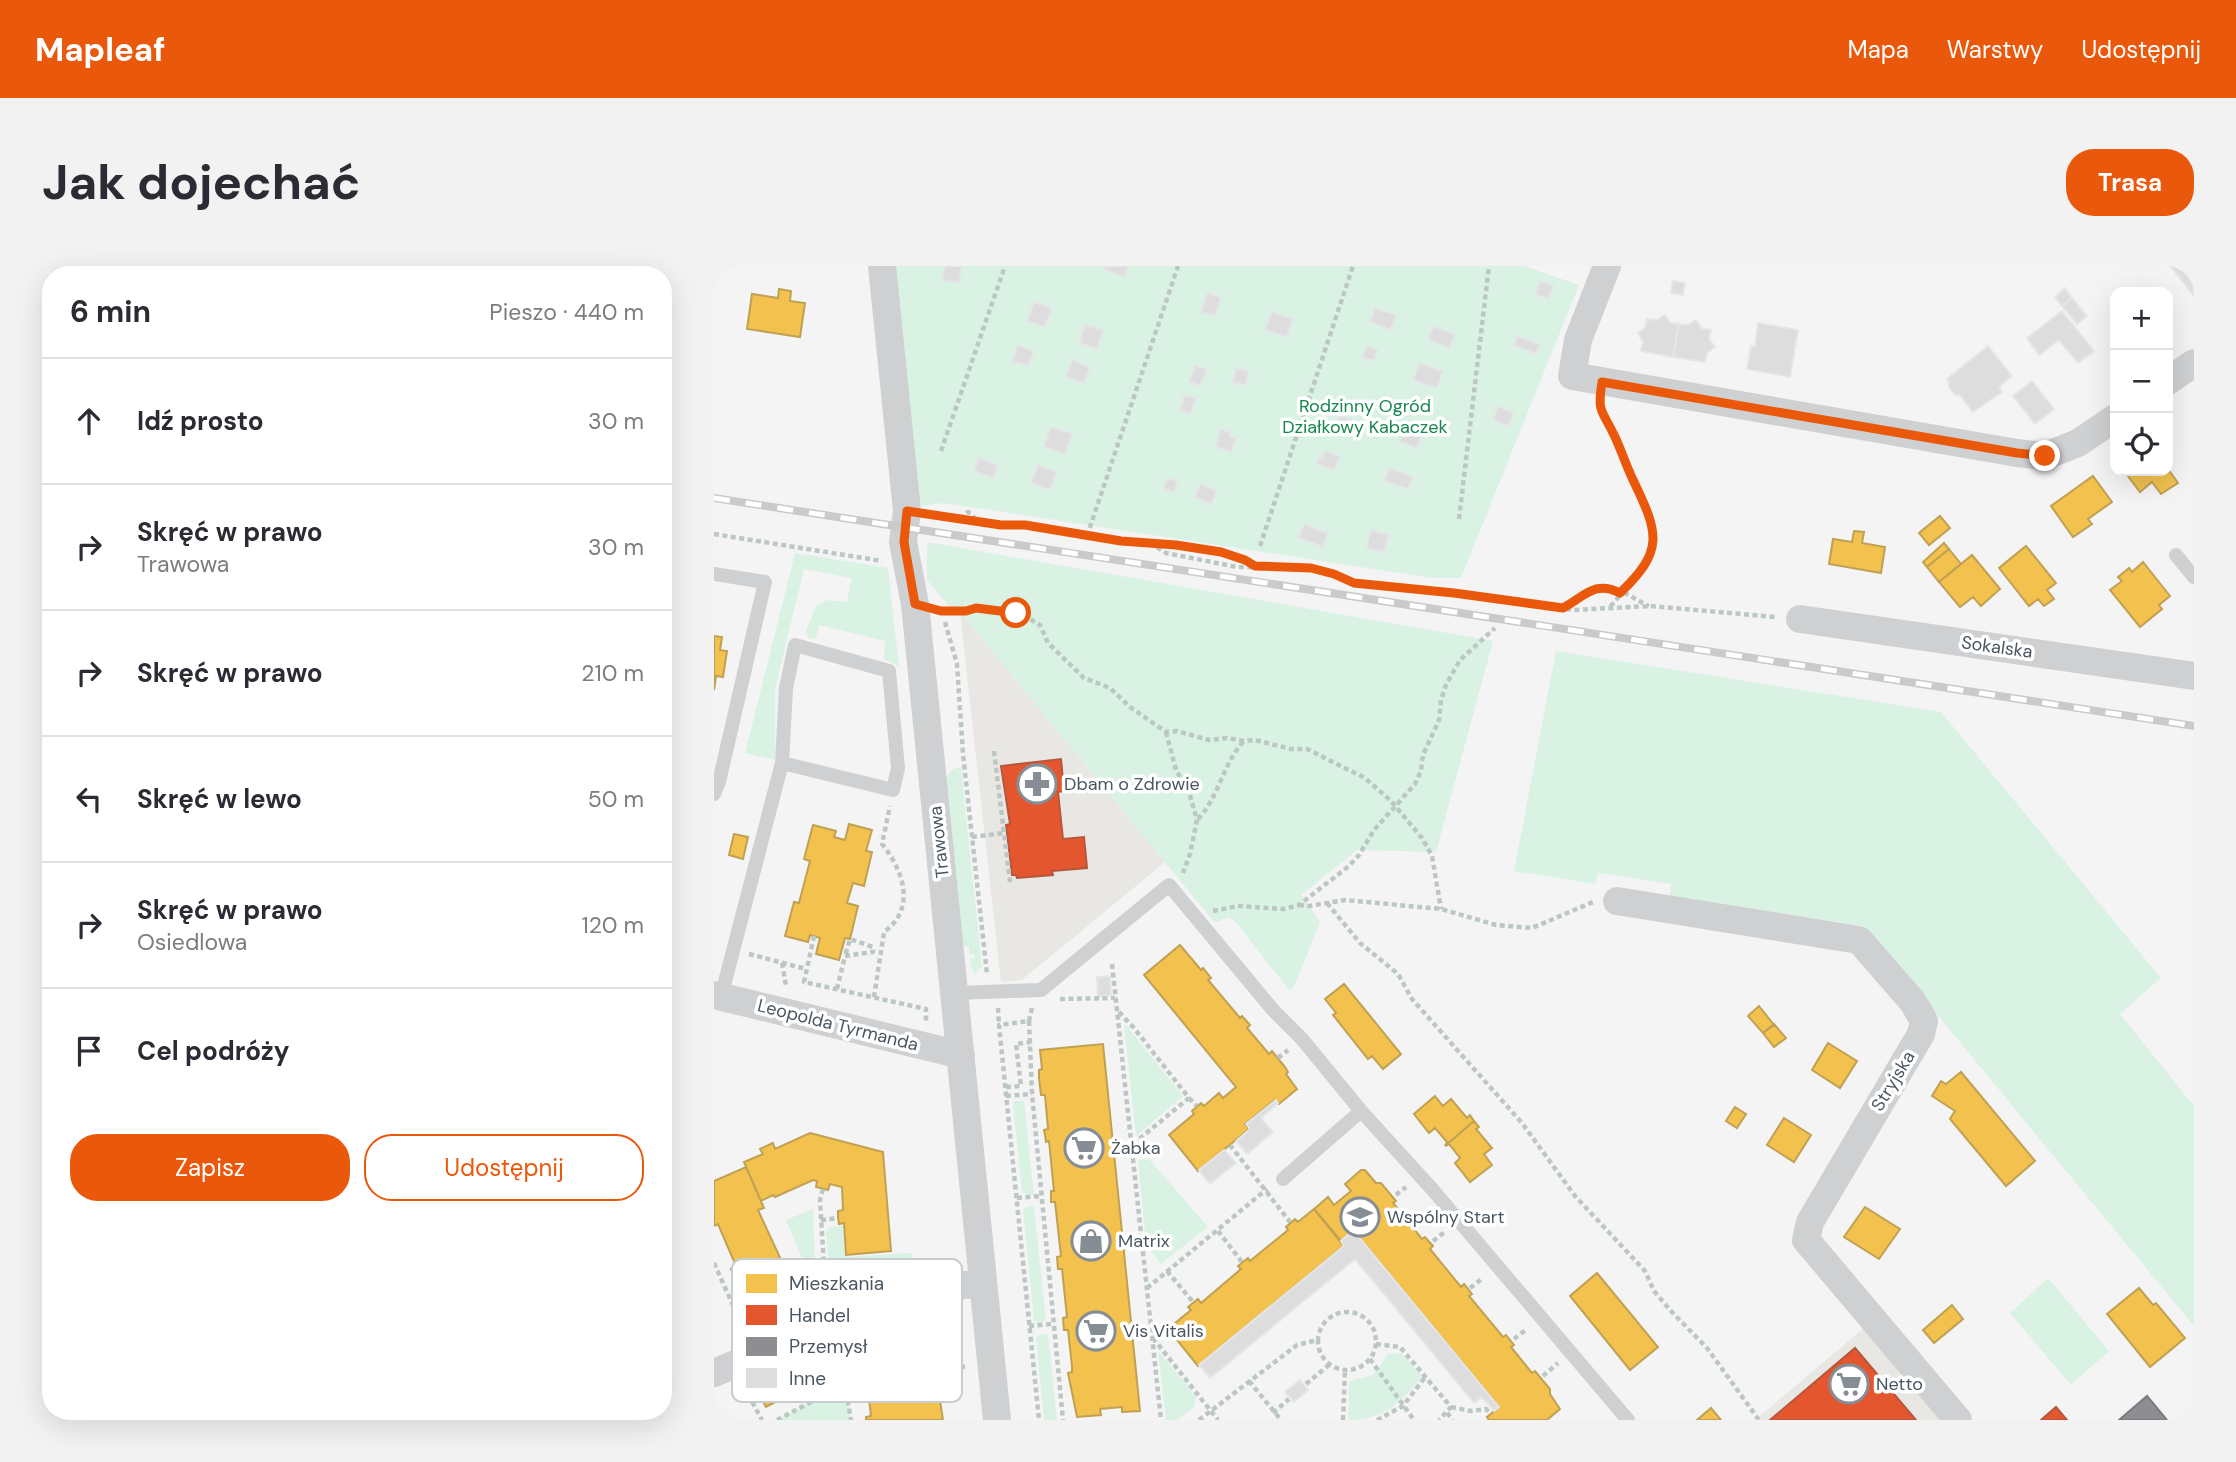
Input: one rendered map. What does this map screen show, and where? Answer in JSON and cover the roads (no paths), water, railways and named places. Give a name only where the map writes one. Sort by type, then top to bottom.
[{"type":"street","name":"Trawowa","points":[[882,266],[907,511],[904,542],[928,608],[955,993],[997,1420]]},
{"type":"street","points":[[1607,266],[1578,340],[1572,376],[2045,456],[2078,443],[2110,421]]},
{"type":"street","points":[[2173,378],[2194,363]]},
{"type":"street","name":"Sokalska","points":[[1800,619],[2194,676]]},
{"type":"street","name":"Stryjska","points":[[1617,901],[1859,940],[1913,1002],[1924,1021],[1922,1034],[1810,1222],[1806,1240],[1958,1420]]},
{"type":"street","name":"Leopolda Tyrmanda","points":[[718,996],[961,1055]]},
{"type":"street","points":[[962,1285],[983,1283]]},
{"type":"street","points":[[714,1373],[732,1365]]},
{"type":"lane","points":[[2176,555],[2194,577]]},
{"type":"lane","points":[[714,574],[765,582],[714,794]]},
{"type":"lane","points":[[718,996],[734,950],[782,763],[786,688],[795,645],[889,671],[898,768],[893,790],[782,763]]},
{"type":"lane","points":[[955,993],[1041,990],[1170,885],[1628,1420]]},
{"type":"lane","points":[[1277,1180],[1361,1111]]},
{"type":"railway","points":[[714,498],[2194,726]]},
{"type":"place","name":"Dbam o Zdrowie","points":[[1037,784]]},
{"type":"place","name":"Żabka","points":[[1084,1148]]},
{"type":"place","name":"Wspólny Start","points":[[1360,1217]]},
{"type":"place","name":"Matrix","points":[[1091,1241]]},
{"type":"place","name":"Vis Vitalis","points":[[1096,1331]]},
{"type":"place","name":"Netto","points":[[1849,1384]]},
{"type":"park label","name":"Rodzinny Ogród Działkowy Kabaczek","points":[[1365,416]]}]
